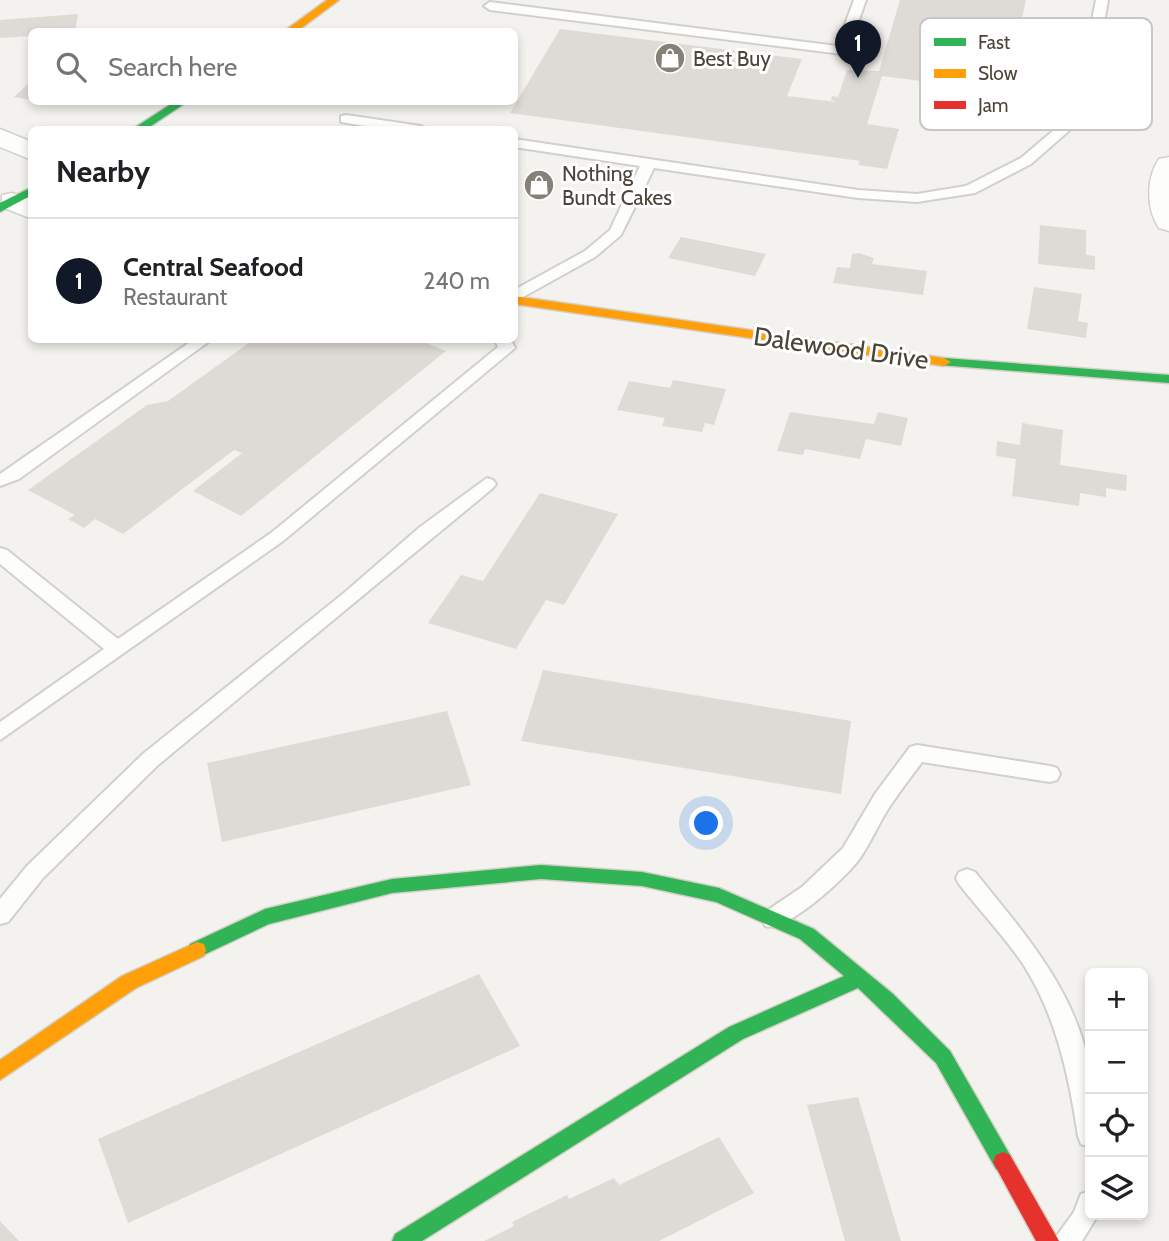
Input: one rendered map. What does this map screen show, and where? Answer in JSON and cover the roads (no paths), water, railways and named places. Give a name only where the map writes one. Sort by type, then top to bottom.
[{"type":"street","points":[[295,28],[334,0]]},
{"type":"street","points":[[141,126],[175,105]]},
{"type":"street","points":[[1169,165],[1163,179],[1163,206],[1169,222]]},
{"type":"street","name":"Dalewood Drive","points":[[518,300],[955,364],[1099,377],[1169,379]]},
{"type":"street","points":[[0,1071],[129,982],[265,917],[392,886],[541,872],[642,879],[719,895],[807,934],[860,978],[943,1057],[1048,1241]]},
{"type":"street","points":[[402,1241],[497,1185],[736,1033],[860,978]]},
{"type":"lane","points":[[498,0],[490,6],[842,50],[860,0]]},
{"type":"lane","points":[[1099,18],[1102,0]]},
{"type":"lane","points":[[346,119],[394,126]]},
{"type":"lane","points":[[518,144],[858,194],[917,198],[970,190],[1026,161],[1062,130]]},
{"type":"lane","points":[[518,297],[590,254],[616,232],[649,163]]},
{"type":"lane","points":[[0,480],[13,475],[199,343]]},
{"type":"lane","points":[[0,732],[277,537],[507,348],[504,343]]},
{"type":"lane","points":[[0,915],[35,872],[151,759],[351,598],[426,531],[487,484]]},
{"type":"lane","points":[[0,554],[118,649]]},
{"type":"lane","points":[[773,919],[810,893],[851,854],[883,800],[917,753],[1050,774]]},
{"type":"lane","points":[[967,878],[1037,966],[1063,1020],[1085,1101]]},
{"type":"lane","points":[[1066,1241],[1085,1215]]},
{"type":"place","name":"Best Buy","points":[[670,58]]},
{"type":"place","name":"Central Seafood","points":[[858,78]]},
{"type":"place","name":"Nothing Bundt Cakes","points":[[539,185]]}]
